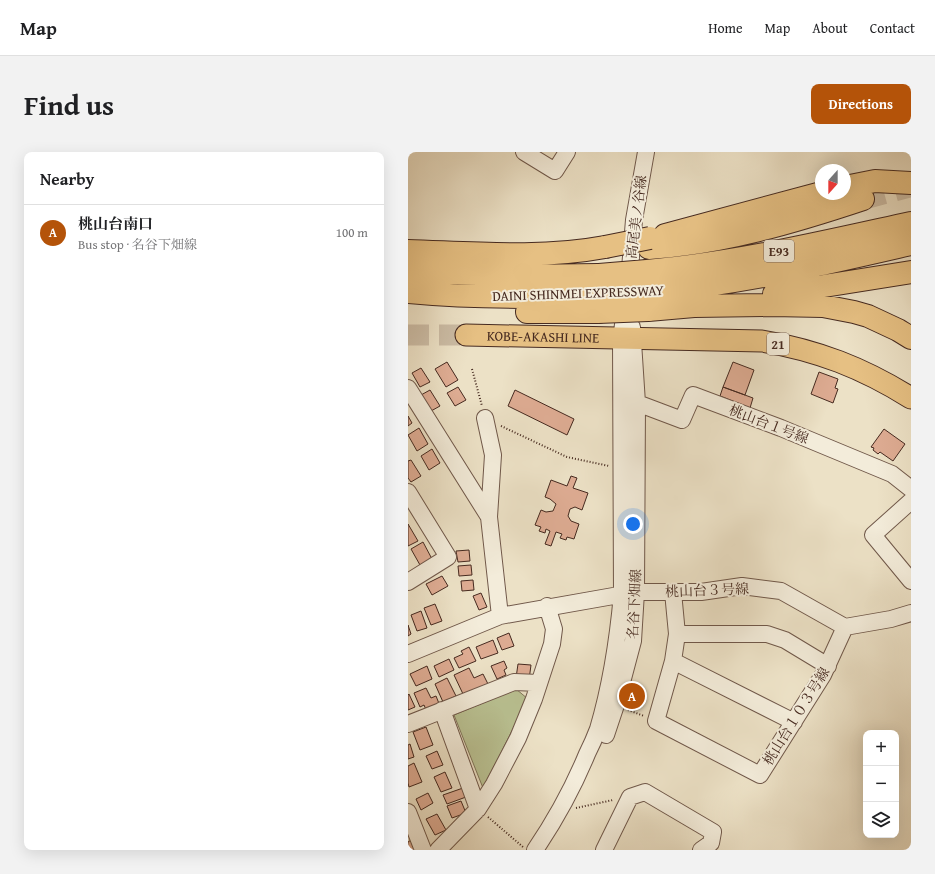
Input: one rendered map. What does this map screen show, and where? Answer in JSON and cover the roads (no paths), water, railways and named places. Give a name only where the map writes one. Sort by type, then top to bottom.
[{"type":"highway","points":[[851,186],[875,182],[911,183]]},
{"type":"highway","points":[[650,243],[815,195]]},
{"type":"highway","points":[[408,251],[530,254],[605,249],[650,243],[700,242],[762,230],[864,199]]},
{"type":"highway","name":"DAINI SHINMEI EXPRESSWAY","points":[[642,289],[703,264],[811,245],[911,223]]},
{"type":"highway","name":"DAINI SHINMEI EXPRESSWAY","points":[[408,292],[511,297],[598,294],[642,289],[666,290],[764,275],[911,244]]},
{"type":"highway","name":"DAINI SHINMEI EXPRESSWAY","points":[[408,271],[519,276],[598,294]]},
{"type":"highway","points":[[694,306],[911,272]]},
{"type":"highway","points":[[408,302],[470,309],[520,312],[598,294],[642,289],[694,306],[823,306],[868,316],[898,330],[911,338]]},
{"type":"main road","name":"KOBE-AKASHI LINE","points":[[466,335],[762,341],[816,353],[893,386],[911,398]]},
{"type":"street","points":[[524,152],[555,171],[567,152]]},
{"type":"street","name":"高尾美ノ谷線","points":[[627,339],[642,289],[634,220],[646,152]]},
{"type":"street","name":"名谷下畑線","points":[[535,850],[555,820],[578,775],[598,730],[609,688],[619,632],[629,593],[637,403],[627,339]]},
{"type":"street","name":"名谷下畑線","points":[[546,850],[573,808],[596,760],[616,705],[633,641],[622,468],[627,339]]},
{"type":"street","points":[[408,388],[489,517]]},
{"type":"street","name":"桃山台１号線","points":[[637,403],[682,420],[693,395],[781,428],[892,474],[911,489]]},
{"type":"street","points":[[485,418],[493,455],[489,517],[500,616]]},
{"type":"street","points":[[408,492],[448,557],[408,582]]},
{"type":"street","points":[[911,501],[874,535],[911,581]]},
{"type":"street","name":"桃山台３号線","points":[[408,654],[500,616],[547,606],[629,593],[701,592],[742,586],[781,591],[845,627]]},
{"type":"street","points":[[673,592],[677,634],[673,661],[794,722]]},
{"type":"street","points":[[438,850],[478,809],[494,784],[518,738],[534,699],[552,644],[554,629],[547,606]]},
{"type":"street","points":[[845,627],[891,619],[911,613]]},
{"type":"street","name":"桃山台１０３号線","points":[[673,661],[656,721],[760,775],[824,675],[845,627]]},
{"type":"street","points":[[677,634],[767,634],[785,640],[828,666]]},
{"type":"street","points":[[408,724],[514,682],[539,683]]},
{"type":"street","points":[[442,710],[478,809]]},
{"type":"street","points":[[604,850],[630,797],[645,792],[713,832],[711,843],[701,850]]},
{"type":"street","points":[[408,812],[423,850]]},
{"type":"tunnel","points":[[863,199],[911,186]]},
{"type":"tunnel","points":[[408,335],[466,335]]},
{"type":"place","name":"桃山台南口","points":[[632,696]]}]
